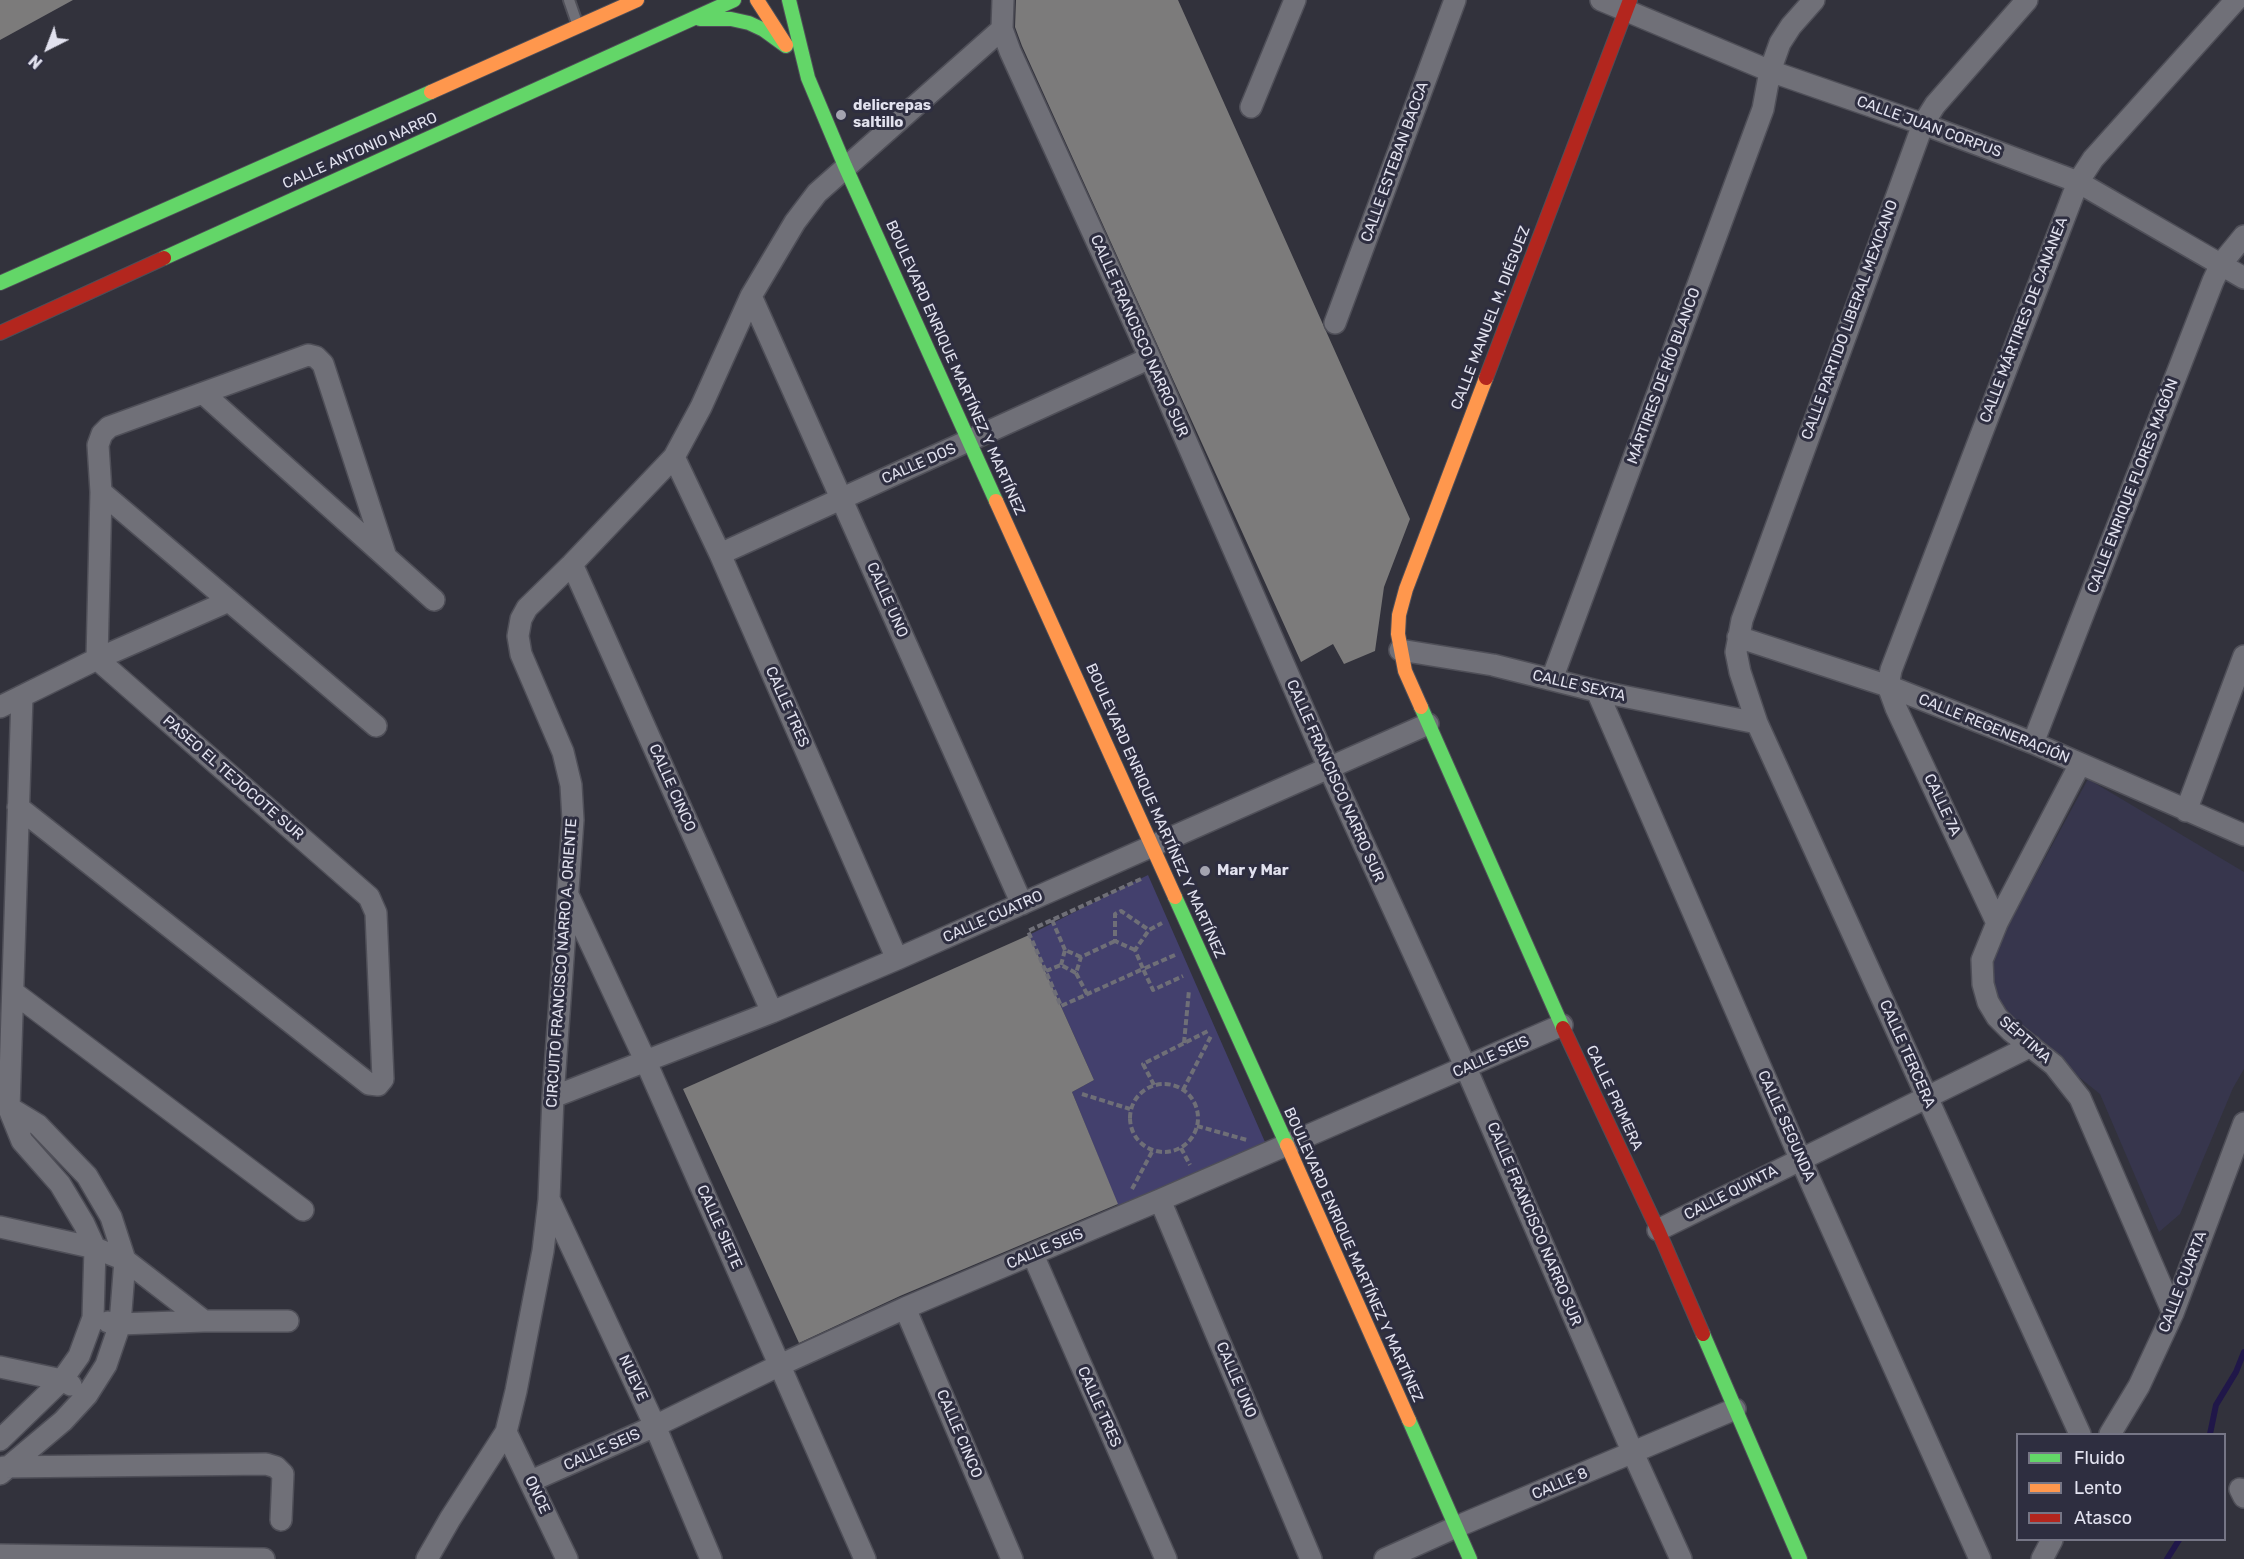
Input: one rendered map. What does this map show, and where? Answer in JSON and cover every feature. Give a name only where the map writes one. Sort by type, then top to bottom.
[{"type":"street","name":"CALLE ANTONIO NARRO","points":[[0,283],[637,0]]},
{"type":"street","name":"CALLE ANTONIO NARRO","points":[[0,333],[734,0]]},
{"type":"street","name":"BOULEVARD ENRIQUE MARTÍNEZ Y MARTÍNEZ","points":[[757,0],[808,78]]},
{"type":"street","name":"BOULEVARD ENRIQUE MARTÍNEZ Y MARTÍNEZ","points":[[789,0],[808,78],[845,166],[1287,1145],[1470,1559]]},
{"type":"street","name":"CALLE FRANCISCO NARRO SUR","points":[[1003,0],[1002,29],[1010,51],[1150,358],[1329,768],[1466,1068],[1681,1559]]},
{"type":"street","points":[[1251,107],[1295,0]]},
{"type":"street","name":"CALLE ESTEBAN BACCA","points":[[1335,323],[1455,0]]},
{"type":"street","name":"CALLE JUAN CORPUS","points":[[1601,0],[1628,5],[1770,71],[1923,124],[2078,182],[2244,278]]},
{"type":"street","name":"MÁRTIRES DE RÍO BLANCO","points":[[1552,680],[1763,110],[1770,71],[1780,43],[1791,26],[1814,0]]},
{"type":"street","name":"CALLE PARTIDO LIBERAL MEXICANO","points":[[1740,672],[1736,652],[1742,620],[1923,124],[1935,105],[2027,0]]},
{"type":"street","name":"CALLE MÁRTIRES DE CANANEA","points":[[1888,686],[1892,670],[2078,182],[2093,159],[2236,0]]},
{"type":"street","name":"CALLE MANUEL M. DIÉGUEZ","points":[[1400,650],[1399,615],[1406,589],[1628,5]]},
{"type":"street","points":[[692,19],[722,18],[749,23],[765,30],[786,46]]},
{"type":"street","name":"CIRCUITO FRANCISCO NARRO A. ORIENTE","points":[[427,1559],[506,1432],[543,1251],[549,1200],[552,1097],[573,820],[571,785],[563,752],[521,654],[518,636],[521,619],[527,608],[674,456],[701,407],[751,296],[795,222],[817,193],[1002,29]]},
{"type":"street","name":"CALLE ENRIQUE FLORES MAGÓN","points":[[2033,743],[2212,280],[2221,264],[2244,236]]},
{"type":"street","name":"CALLE UNO","points":[[751,296],[1022,904]]},
{"type":"street","points":[[97,659],[101,492],[98,445],[102,434],[109,427],[308,355],[316,357],[323,364],[386,557]]},
{"type":"street","name":"CALLE DOS","points":[[720,554],[1150,358]]},
{"type":"street","points":[[204,394],[434,600]]},
{"type":"street","name":"CALLE TRES","points":[[674,456],[720,554],[897,959]]},
{"type":"street","points":[[101,492],[376,726]]},
{"type":"street","name":"CALLE CINCO","points":[[572,564],[772,1012]]},
{"type":"street","points":[[0,707],[97,659],[229,601]]},
{"type":"street","name":"CALLE REGENERACIÓN","points":[[1738,636],[1888,686],[2033,743],[2244,835]]},
{"type":"street","name":"CALLE SEXTA","points":[[1400,650],[1493,665],[1597,691],[1757,723]]},
{"type":"street","name":"CALLE PRIMERA","points":[[1400,650],[1405,670],[1428,724],[1562,1025],[1658,1230],[1800,1559]]},
{"type":"street","points":[[2186,811],[2244,656]]},
{"type":"street","name":"PASEO EL TEJOCOTE SUR","points":[[18,807],[369,1084],[378,1085],[384,1079],[376,913],[369,897],[97,659]]},
{"type":"street","name":"CALLE TERCERA","points":[[1740,672],[1757,723],[2080,1433]]},
{"type":"street","name":"CALLE 7A","points":[[1888,686],[1896,708],[1997,923]]},
{"type":"street","name":"CALLE SEGUNDA","points":[[1597,691],[1800,1158],[1980,1559]]},
{"type":"street","points":[[0,1440],[62,1380],[78,1356],[93,1318],[95,1248],[84,1224],[60,1184],[22,1141],[5,1105],[13,992],[8,909],[18,807],[22,696]]},
{"type":"street","name":"CALLE CUATRO","points":[[552,1097],[772,1012],[897,959],[1428,724]]},
{"type":"street","name":"SÉPTIMA","points":[[2080,764],[1997,923],[1982,960],[1983,984],[1988,1002],[1997,1017],[2054,1065],[2080,1098],[2173,1313]]},
{"type":"street","name":"CALLE SIETE","points":[[569,896],[646,1062],[865,1559]]},
{"type":"street","points":[[13,992],[303,1210]]},
{"type":"street","name":"CALLE SEIS","points":[[531,1481],[655,1426],[780,1365],[905,1308],[1033,1255],[1562,1025]]},
{"type":"street","name":"CALLE QUINTA","points":[[1658,1230],[2031,1046]]},
{"type":"street","points":[[2,1469],[63,1421],[87,1395],[106,1365],[120,1324],[125,1260],[111,1217],[87,1176],[38,1125],[5,1105]]},
{"type":"street","name":"CALLE CUARTA","points":[[2111,1433],[2139,1386],[2173,1313],[2244,1123]]},
{"type":"street","name":"NUEVE","points":[[549,1200],[655,1426],[711,1559]]},
{"type":"street","name":"CALLE UNO","points":[[1160,1200],[1311,1559]]},
{"type":"street","points":[[0,1227],[95,1248],[125,1260],[204,1321]]},
{"type":"street","name":"CALLE TRES","points":[[1033,1255],[1166,1559]]},
{"type":"street","name":"CALLE CINCO","points":[[905,1308],[1012,1559]]},
{"type":"street","points":[[93,1318],[120,1324],[288,1321]]},
{"type":"street","points":[[0,1367],[62,1380],[87,1395]]},
{"type":"street","name":"CALLE 8","points":[[1385,1559],[1735,1409]]},
{"type":"street","name":"ONCE","points":[[506,1432],[567,1559]]},
{"type":"street","points":[[2,1469],[266,1464],[276,1467],[283,1474],[281,1520]]},
{"type":"street","points":[[2042,1559],[2051,1541]]},
{"type":"street","points":[[0,1555],[264,1559]]},
{"type":"lane","points":[[568,0],[578,26]]},
{"type":"path","points":[[1148,875],[1028,931],[1061,1006],[1182,952]]},
{"type":"path","points":[[1115,941],[1115,914],[1121,911],[1149,930]]},
{"type":"path","points":[[1136,950],[1149,930],[1167,919]]},
{"type":"path","points":[[1052,920],[1065,950],[1061,965]]},
{"type":"path","points":[[1076,973],[1081,957],[1115,941],[1136,950],[1153,990],[1190,973]]},
{"type":"path","points":[[1065,950],[1081,957]]},
{"type":"path","points":[[1046,971],[1061,965],[1076,973],[1087,994]]},
{"type":"path","points":[[1184,1043],[1189,984]]},
{"type":"path","points":[[1154,1085],[1143,1064],[1215,1028],[1183,1090]]},
{"type":"path","points":[[1164,1084],[1183,1090],[1195,1106],[1197,1126],[1188,1142],[1181,1147],[1162,1152],[1143,1145],[1131,1129],[1131,1109],[1135,1098],[1154,1085],[1164,1084]]},
{"type":"path","points":[[1082,1094],[1131,1109]]},
{"type":"path","points":[[1197,1126],[1258,1143]]},
{"type":"path","points":[[1181,1147],[1191,1167]]},
{"type":"path","points":[[1128,1198],[1153,1150]]},
{"type":"shaded area","points":[[2088,779],[2244,872],[2244,1069],[2233,1088],[2180,1214],[2159,1232],[2100,1094],[2009,1021],[1985,969]]},
{"type":"shaded area","points":[[1148,875],[1265,1142],[1119,1208],[1072,1092],[1094,1080],[1029,935]]},
{"type":"building","points":[[0,0],[73,0],[0,40]]},
{"type":"building","points":[[1016,0],[1178,0],[1410,519],[1384,587],[1375,651],[1344,664],[1333,644],[1301,662],[1022,46],[1015,27]]},
{"type":"building","points":[[1029,935],[1094,1080],[1072,1092],[1118,1204],[900,1296],[799,1343],[683,1089]]},
{"type":"waterway","points":[[2210,1433],[2216,1405],[2236,1372],[2244,1352]]},
{"type":"waterway","points":[[2167,1559],[2178,1541]]},
{"type":"traffic: fast","points":[[164,258],[734,0]]},
{"type":"traffic: fast","points":[[789,0],[808,78],[845,166],[996,501]]},
{"type":"traffic: fast","points":[[700,19],[731,19],[749,23],[764,30],[786,46]]},
{"type":"traffic: fast","points":[[0,283],[431,92]]},
{"type":"traffic: fast","points":[[1421,707],[1563,1028]]},
{"type":"traffic: fast","points":[[1175,897],[1287,1145]]},
{"type":"traffic: fast","points":[[1703,1334],[1800,1559]]},
{"type":"traffic: fast","points":[[1409,1420],[1470,1559]]},
{"type":"traffic: slow","points":[[431,92],[637,0]]},
{"type":"traffic: slow","points":[[757,0],[786,45]]},
{"type":"traffic: slow","points":[[1421,707],[1405,671],[1398,634],[1399,615],[1406,589],[1486,378]]},
{"type":"traffic: slow","points":[[996,501],[1175,897]]},
{"type":"traffic: slow","points":[[1287,1145],[1409,1420]]},
{"type":"traffic: jam","points":[[1486,378],[1630,0]]},
{"type":"traffic: jam","points":[[0,333],[164,258]]},
{"type":"traffic: jam","points":[[1563,1028],[1658,1230],[1703,1334]]},
{"type":"place","name":"delicrepas saltillo","points":[[841,115]]},
{"type":"place","name":"Mar y Mar","points":[[1205,871]]}]
